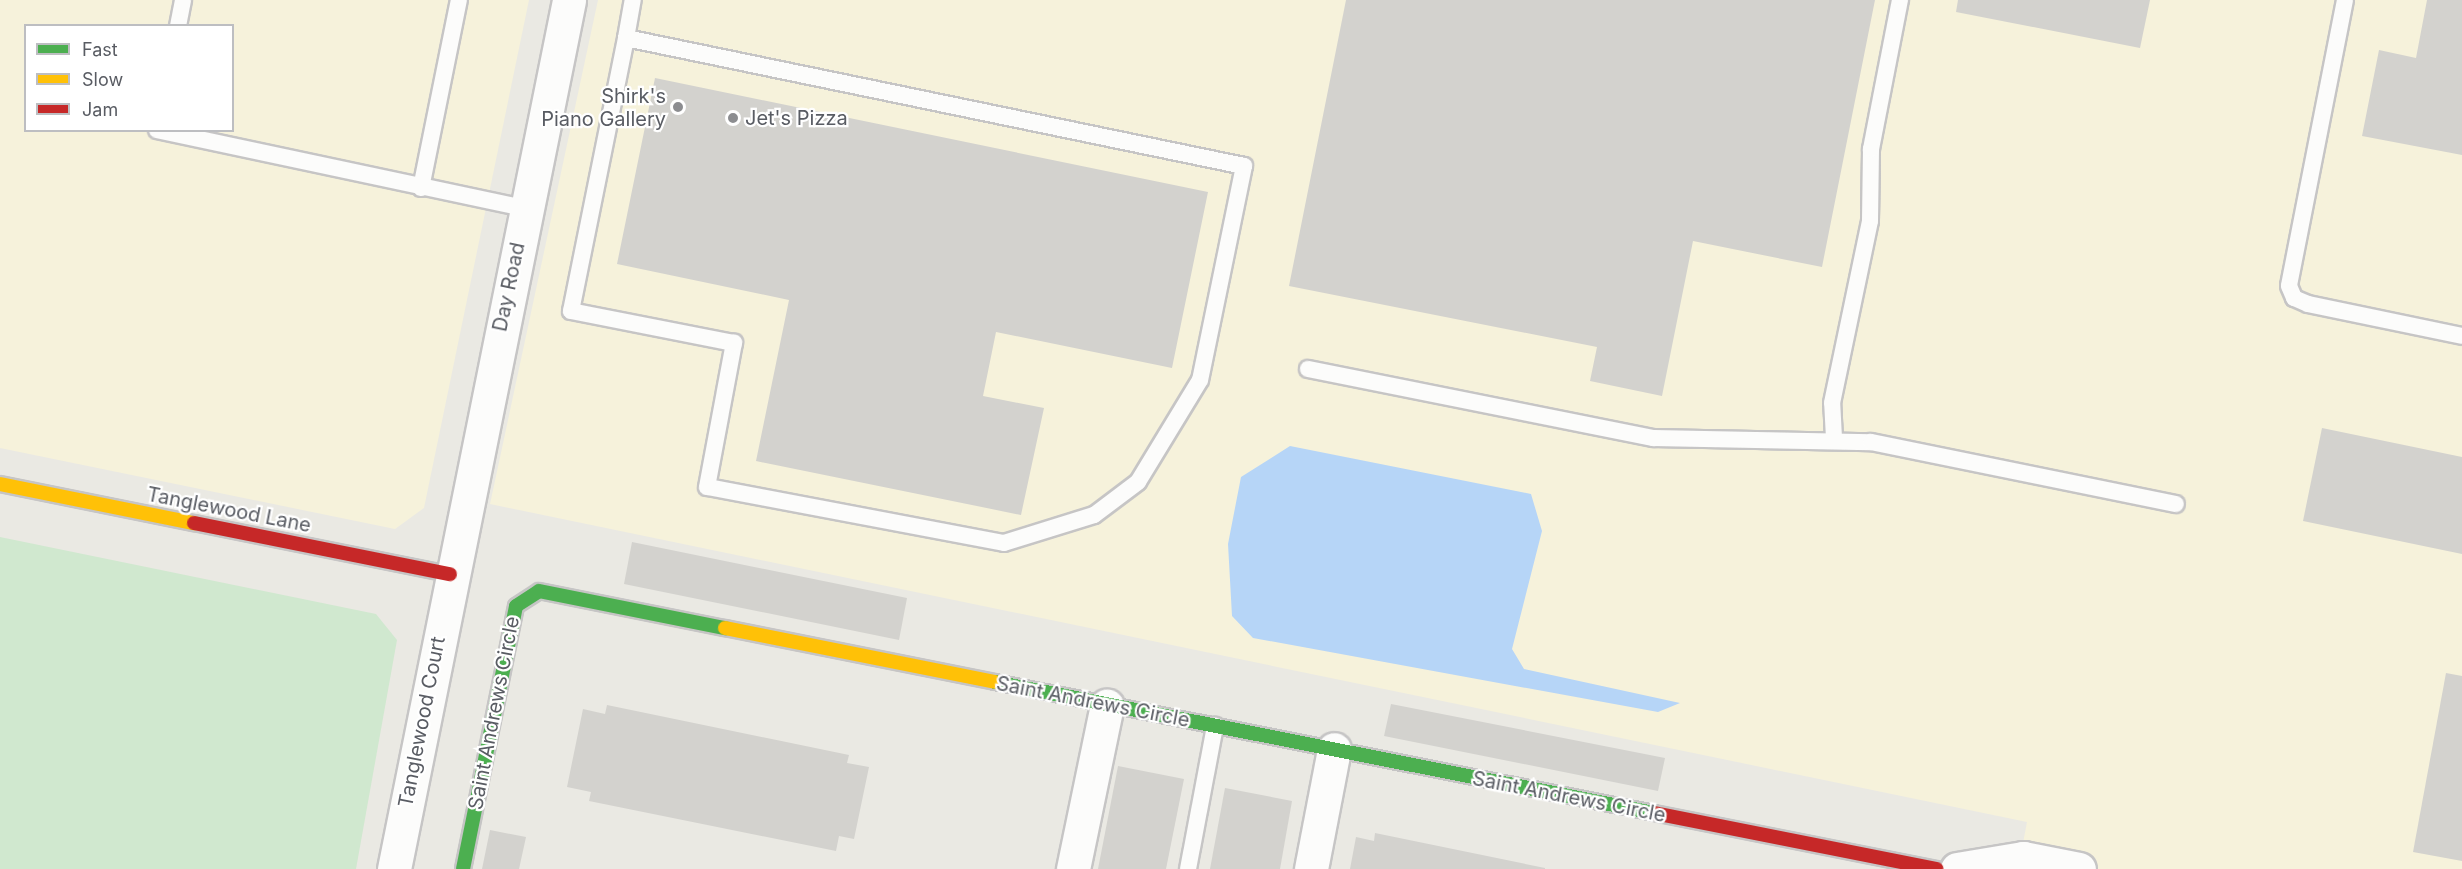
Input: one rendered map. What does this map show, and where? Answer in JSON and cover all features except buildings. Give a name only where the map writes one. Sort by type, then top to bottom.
[{"type":"street","name":"Day Road","points":[[450,574],[569,0]]},
{"type":"street","name":"Tanglewood Lane","points":[[0,484],[450,574]]},
{"type":"street","name":"Tanglewood Court","points":[[394,869],[450,574]]},
{"type":"street","name":"Saint Andrews Circle","points":[[463,869],[516,606],[539,591],[1937,869]]},
{"type":"street","points":[[1073,869],[1107,705]]},
{"type":"street","points":[[1311,869],[1334,749]]},
{"type":"street","points":[[1958,869],[2023,858],[2079,869]]},
{"type":"lane","points":[[178,24],[183,0]]},
{"type":"lane","points":[[421,188],[459,0]]},
{"type":"lane","points":[[626,38],[1244,166],[1200,380],[1138,482],[1094,515],[1005,543],[707,487],[734,343],[571,311],[633,0]]},
{"type":"lane","points":[[1834,438],[1832,403],[1870,221],[1871,149],[1900,0]]},
{"type":"lane","points":[[2345,0],[2289,286],[2294,298],[2308,304],[2462,336]]},
{"type":"lane","points":[[166,132],[421,188],[525,208]]},
{"type":"lane","points":[[1308,369],[1653,438],[1834,438],[2176,504]]},
{"type":"lane","points":[[1188,869],[1215,726]]},
{"type":"shaded area","points":[[0,0],[529,0],[424,508],[395,529],[0,448]]},
{"type":"shaded area","points":[[598,0],[2462,0],[2462,869],[2018,869],[2027,822],[490,504]]},
{"type":"green space","points":[[0,537],[376,614],[397,640],[356,869],[0,869]]},
{"type":"water","points":[[1290,446],[1531,494],[1542,531],[1512,649],[1524,669],[1680,703],[1658,712],[1253,638],[1232,616],[1228,544],[1241,477]]},
{"type":"traffic: fast","points":[[463,869],[516,606],[539,591],[725,628]]},
{"type":"traffic: fast","points":[[995,682],[1654,813]]},
{"type":"traffic: slow","points":[[0,484],[194,523]]},
{"type":"traffic: slow","points":[[725,628],[995,682]]},
{"type":"traffic: jam","points":[[194,523],[450,574]]},
{"type":"traffic: jam","points":[[1654,813],[1937,869]]},
{"type":"place","name":"Shirk's Piano Gallery","points":[[678,107]]},
{"type":"place","name":"Jet's Pizza","points":[[733,118]]}]
